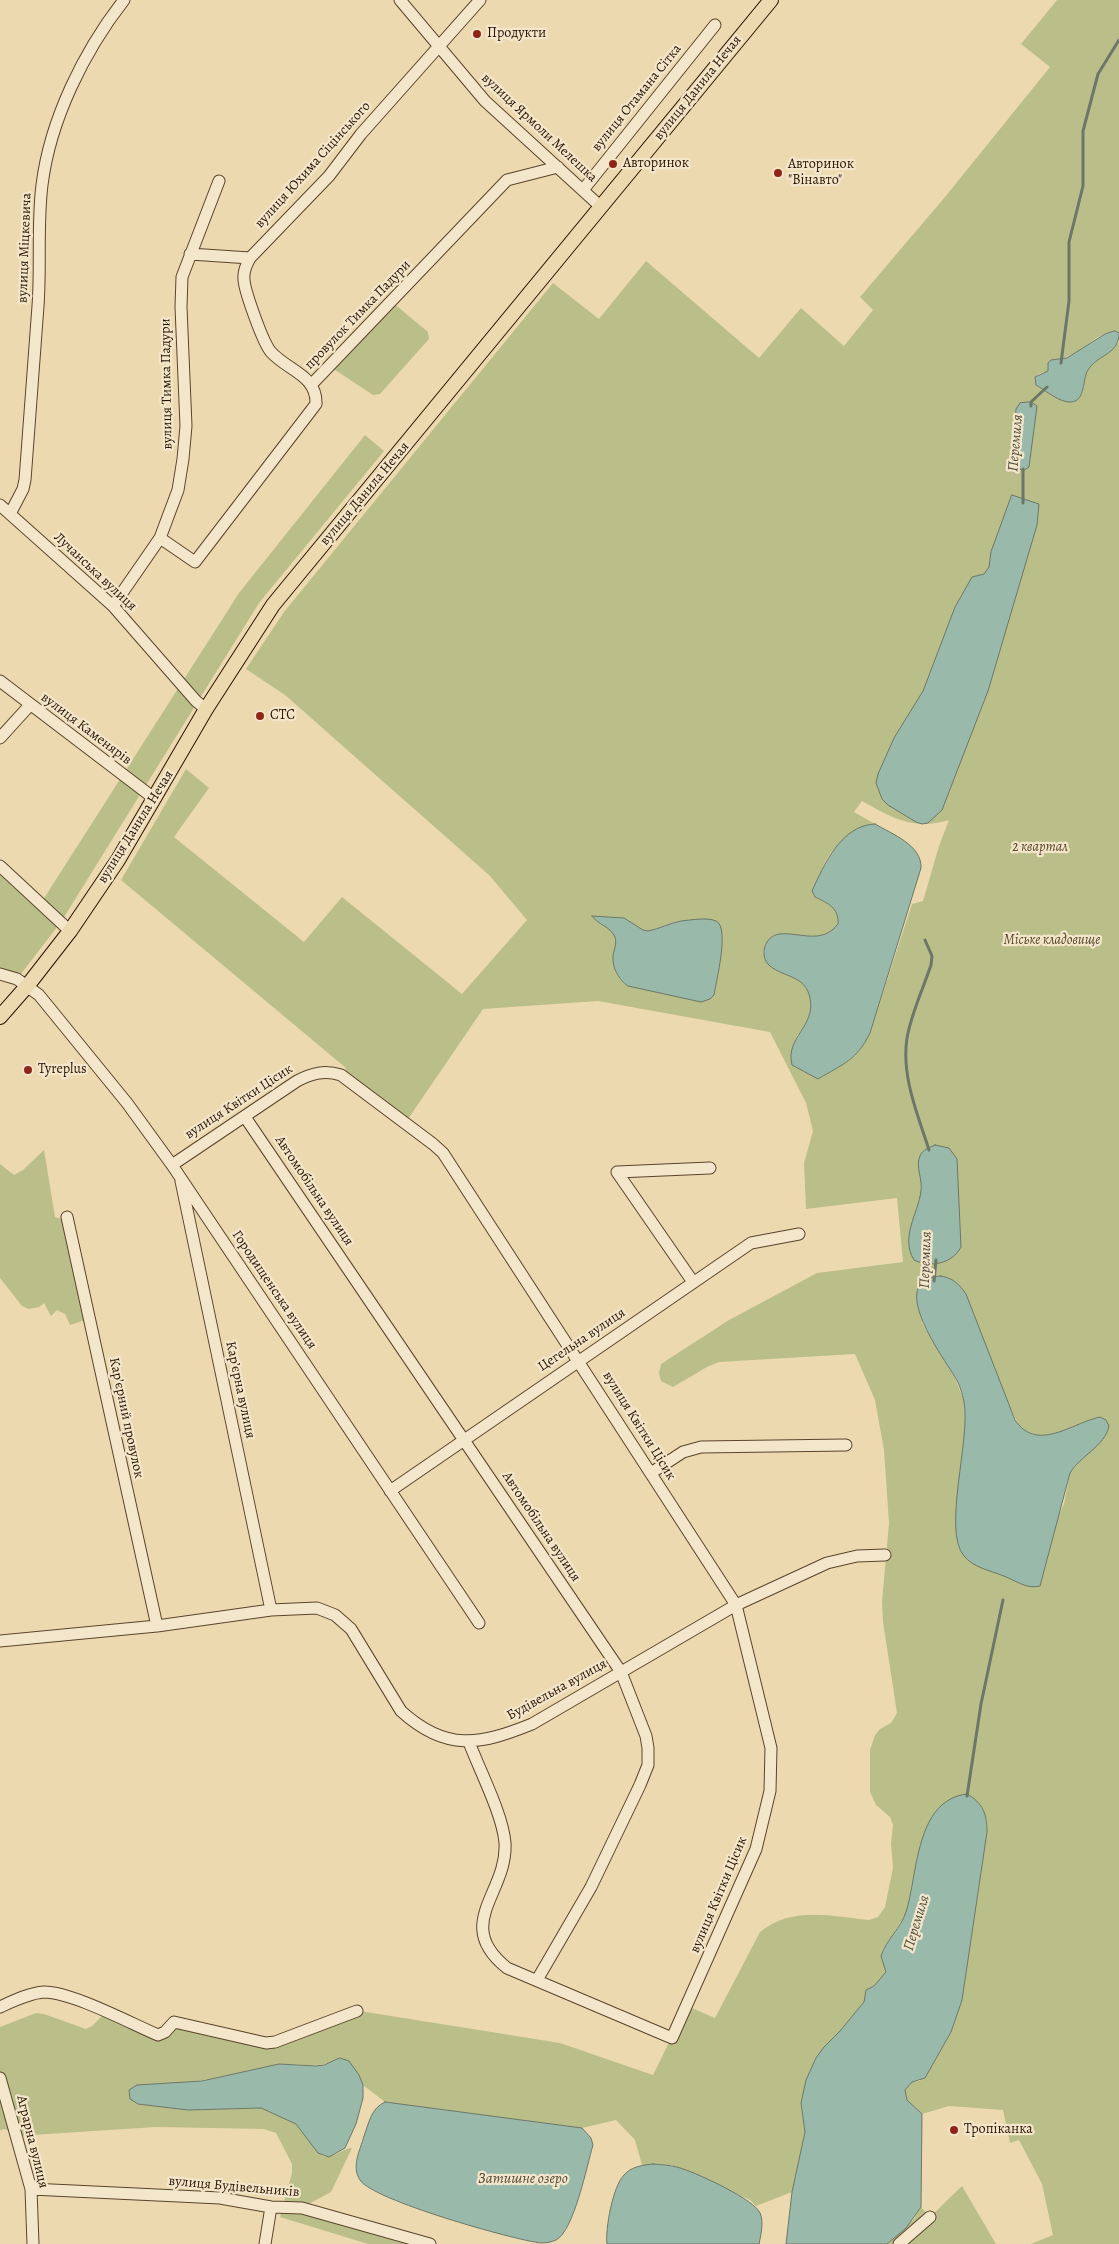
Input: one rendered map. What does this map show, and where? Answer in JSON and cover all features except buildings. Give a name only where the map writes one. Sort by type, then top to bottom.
[{"type":"main road","name":"вулиця Данила Нечая","points":[[0,1017],[28,986],[70,930],[155,799],[206,708],[273,605],[771,0]]},
{"type":"street","name":"вулиця Міцкевича","points":[[10,514],[23,490],[25,480],[38,305],[42,187],[45,166],[56,126],[68,94],[100,32],[124,0]]},
{"type":"street","name":"вулиця Ярмоли Мелешка","points":[[400,0],[438,48],[486,101],[601,207]]},
{"type":"street","name":"вулиця Юхима Сіцінського","points":[[250,258],[329,176],[361,134],[480,0]]},
{"type":"street","name":"вулиця Отамана Сітка","points":[[583,190],[716,25]]},
{"type":"street","name":"провулок Тимка Падури","points":[[160,538],[195,562],[316,404],[316,394],[312,384],[507,180],[558,167]]},
{"type":"street","name":"вулиця Тимка Падури","points":[[113,606],[160,538],[174,504],[184,459],[186,426],[181,307],[182,277],[219,180]]},
{"type":"street","points":[[190,254],[250,258],[245,270],[245,286],[266,345],[275,356],[312,384]]},
{"type":"street","name":"Лучанська вулиця","points":[[0,506],[113,606],[196,701],[206,708]]},
{"type":"street","name":"вулиця Каменярів","points":[[0,681],[155,799]]},
{"type":"street","points":[[0,738],[30,705]]},
{"type":"street","points":[[0,866],[70,930]]},
{"type":"street","points":[[0,974],[17,979],[28,986]]},
{"type":"street","name":"Городищенська вулиця","points":[[28,986],[38,995],[127,1103],[172,1164],[480,1624]]},
{"type":"street","name":"вулиця Квітки Цісик","points":[[172,1164],[304,1077],[326,1072],[341,1075],[399,1117],[443,1153],[736,1605],[771,1748],[770,1791],[756,1849],[672,2038],[537,1980]]},
{"type":"street","name":"Автомобільна вулиця","points":[[245,1116],[621,1672],[646,1736],[648,1765],[640,1785],[592,1887],[537,1980]]},
{"type":"street","points":[[693,1282],[616,1172],[710,1168]]},
{"type":"street","name":"Карʼєрна вулиця","points":[[180,1176],[271,1610]]},
{"type":"street","name":"Карʼєрний провулок","points":[[66,1218],[157,1626]]},
{"type":"street","name":"Цегельна вулиця","points":[[390,1491],[751,1243],[799,1234]]},
{"type":"street","points":[[651,1473],[683,1452],[701,1447],[846,1445]]},
{"type":"street","name":"Будівельна вулиця","points":[[0,1641],[157,1626],[271,1610],[317,1608],[339,1618],[351,1629],[401,1711],[411,1720],[434,1733],[469,1742],[506,1734],[532,1724],[736,1605],[827,1563],[857,1556],[885,1555]]},
{"type":"street","points":[[469,1742],[502,1827],[505,1844],[504,1860],[482,1930],[483,1939],[489,1950],[507,1968],[537,1980]]},
{"type":"street","points":[[0,2007],[18,1999],[43,1992],[69,1996],[158,2035],[165,2032],[174,2022],[266,2043],[276,2042],[357,2011]]},
{"type":"street","name":"Аграрна вулиця","points":[[0,2078],[30,2190],[33,2244]]},
{"type":"street","name":"вулиця Будівельників","points":[[30,2190],[220,2198],[271,2207],[302,2208],[430,2244]]},
{"type":"street","points":[[265,2244],[271,2207]]},
{"type":"street","points":[[898,2244],[930,2217]]},
{"type":"green space","points":[[1057,0],[1119,0],[1119,333],[1111,332],[1103,335],[1072,355],[1055,359],[1048,371],[1038,374],[1036,385],[1062,400],[1074,400],[1079,397],[1083,389],[1090,367],[1119,342],[1119,2244],[1031,2244],[1053,2235],[1042,2184],[1019,2140],[1010,2143],[1003,2110],[949,2106],[922,2114],[907,2100],[905,2090],[912,2082],[920,2081],[951,2032],[962,2000],[987,1832],[987,1820],[985,1818],[935,1812],[920,1845],[906,1914],[882,1951],[886,1972],[874,1986],[866,1990],[864,2002],[824,2047],[816,2058],[806,2080],[801,2103],[805,2132],[792,2192],[756,2206],[750,2200],[672,2165],[642,2165],[635,2140],[616,2120],[582,2128],[385,2102],[363,2085],[359,2075],[335,2060],[320,2065],[278,2065],[184,2083],[188,2110],[261,2108],[296,2124],[323,2156],[331,2156],[352,2148],[331,2192],[303,2207],[430,2244],[368,2244],[280,2217],[292,2173],[292,2164],[276,2133],[264,2129],[156,2127],[17,2136],[5,2129],[0,2130],[0,2027],[36,2013],[86,2029],[92,2026],[106,2012],[158,2035],[174,2022],[258,2042],[357,2011],[560,2043],[653,2075],[687,2006],[715,2018],[760,1932],[772,1924],[798,1916],[826,1915],[869,1920],[878,1917],[885,1907],[893,1868],[891,1843],[893,1825],[890,1817],[876,1805],[870,1792],[870,1750],[875,1735],[880,1729],[891,1723],[897,1713],[883,1622],[882,1602],[889,1523],[884,1450],[875,1400],[855,1354],[719,1362],[673,1387],[661,1381],[659,1373],[661,1364],[729,1320],[817,1273],[903,1262],[897,1198],[806,1209],[804,1163],[813,1131],[806,1103],[770,1032],[598,1001],[483,1009],[406,1122],[341,1075],[346,1068],[121,880],[186,769],[209,788],[174,837],[304,942],[342,897],[462,994],[527,920],[489,875],[285,695],[246,669],[284,612],[553,283],[599,319],[646,261],[759,358],[801,308],[844,346],[873,310],[860,297],[945,197],[1050,67],[1021,44]],"holes":[[[862,801],[883,813],[904,821],[925,824],[949,820],[939,846],[923,901],[912,904],[870,1033],[854,1055],[842,1065],[818,1079],[792,1065],[796,1038],[808,1022],[812,1010],[811,999],[807,989],[792,973],[763,953],[766,944],[773,936],[787,934],[816,936],[830,932],[836,927],[838,923],[837,913],[828,904],[815,897],[823,866],[832,851],[861,827],[875,824],[854,812]],[[599,918],[624,918],[643,930],[648,931],[680,921],[628,986],[620,979],[614,966],[616,947],[614,935],[608,928],[595,920]],[[931,1277],[947,1277],[1020,1428],[1029,1433],[1047,1435],[1066,1430],[1093,1419],[1080,1461],[1070,1473],[1064,1504],[1026,1586],[1007,1577],[956,1534],[958,1493],[966,1425],[964,1401],[955,1378],[922,1323]]]},
{"type":"green space","points":[[392,302],[428,332],[429,339],[380,394],[373,395],[329,366]]},
{"type":"green space","points":[[365,435],[384,451],[259,603],[61,922],[17,979],[0,974],[0,866],[41,903],[239,593]]},
{"type":"green space","points":[[44,1150],[55,1217],[62,1219],[85,1320],[70,1325],[65,1314],[57,1310],[51,1316],[44,1303],[39,1307],[29,1309],[22,1306],[0,1278],[0,1164],[14,1175],[23,1170]]},
{"type":"green space","points":[[962,2186],[996,2244],[887,2244],[914,2219],[921,2207],[930,2217]]},
{"type":"water","points":[[1115,331],[1119,333],[1116,346],[1088,370],[1081,394],[1076,401],[1067,402],[1062,400],[1036,385],[1035,377],[1048,371],[1048,363],[1051,360],[1067,358],[1105,334]]},
{"type":"water","points":[[1031,402],[1037,406],[1029,467],[1023,471],[1012,464],[1011,459],[1016,409],[1020,403]]},
{"type":"water","points":[[1012,495],[1039,504],[1037,525],[988,691],[942,810],[928,823],[922,824],[888,805],[882,799],[876,783],[878,774],[894,738],[923,691],[955,607],[972,577],[984,574],[989,567],[991,552]]},
{"type":"water","points":[[875,824],[905,841],[917,853],[921,868],[870,1033],[854,1055],[842,1065],[818,1079],[792,1065],[791,1055],[796,1039],[809,1017],[811,1008],[810,998],[804,985],[776,970],[766,962],[764,957],[765,947],[770,938],[775,935],[818,936],[832,930],[838,924],[835,910],[815,897],[812,891],[828,859],[843,839],[852,831],[863,826]]},
{"type":"water","points":[[592,916],[624,918],[643,930],[648,931],[681,921],[704,919],[716,921],[720,925],[722,944],[714,995],[710,999],[701,1002],[628,986],[619,977],[615,969],[613,956],[616,944],[613,933],[597,922]]},
{"type":"water","points":[[935,1145],[949,1148],[957,1159],[961,1247],[957,1253],[946,1261],[927,1264],[914,1260],[910,1251],[909,1234],[921,1191],[920,1156],[926,1149]]},
{"type":"water","points":[[941,1276],[955,1282],[966,1294],[1015,1420],[1024,1430],[1044,1435],[1100,1417],[1106,1420],[1109,1426],[1103,1439],[1070,1473],[1040,1586],[1030,1587],[976,1566],[964,1556],[958,1543],[956,1506],[964,1438],[964,1402],[958,1383],[930,1337],[917,1304],[917,1290],[925,1280]]},
{"type":"water","points":[[967,1794],[977,1801],[983,1810],[987,1832],[962,2000],[951,2032],[925,2078],[912,2082],[905,2090],[907,2100],[922,2114],[921,2207],[906,2228],[887,2244],[786,2244],[792,2192],[805,2132],[801,2103],[806,2080],[816,2058],[824,2047],[864,2002],[866,1990],[874,1986],[886,1972],[881,1956],[904,1918],[917,1860],[928,1824],[937,1810],[950,1799]]},
{"type":"water","points":[[340,2058],[349,2061],[359,2075],[363,2085],[363,2098],[356,2124],[345,2148],[329,2157],[318,2153],[296,2124],[261,2108],[188,2110],[138,2104],[130,2099],[129,2090],[137,2085],[202,2081],[279,2064],[324,2065]]},
{"type":"water","name":"Затишне озеро","points":[[385,2102],[582,2128],[591,2138],[593,2145],[574,2211],[563,2234],[556,2240],[541,2243],[503,2235],[415,2208],[370,2188],[357,2175],[357,2158],[371,2116]]},
{"type":"water","points":[[653,2164],[668,2165],[691,2172],[726,2188],[748,2201],[760,2213],[762,2220],[759,2244],[607,2244],[607,2228],[613,2198],[620,2181],[633,2168]]},
{"type":"waterway","name":"Перемиля","points":[[1061,363],[1069,301],[1069,242],[1083,186],[1083,131],[1098,74],[1119,40]]},
{"type":"waterway","name":"Перемиля","points":[[1031,406],[1031,402],[1047,387]]},
{"type":"waterway","name":"Перемиля","points":[[1023,469],[1023,503]]},
{"type":"waterway","name":"Перемиля","points":[[925,940],[932,956],[931,965],[911,1020],[907,1038],[906,1067],[908,1081],[929,1150]]},
{"type":"waterway","name":"Перемиля","points":[[934,1281],[936,1260]]},
{"type":"waterway","name":"Перемиля","points":[[967,1796],[981,1704],[1003,1600]]},
{"type":"place","name":"Продукти","points":[[477,34]]},
{"type":"place","name":"Авторинок","points":[[613,164]]},
{"type":"place","name":"Авторинок \"Вінавто\"","points":[[778,173]]},
{"type":"place","name":"СТС","points":[[260,716]]},
{"type":"place","name":"Tyreplus","points":[[28,1070]]},
{"type":"place","name":"Тропіканка","points":[[954,2130]]},
{"type":"park label","name":"2 квартал","points":[[1040,848]]},
{"type":"park label","name":"Міське кладовище","points":[[1052,941]]}]
